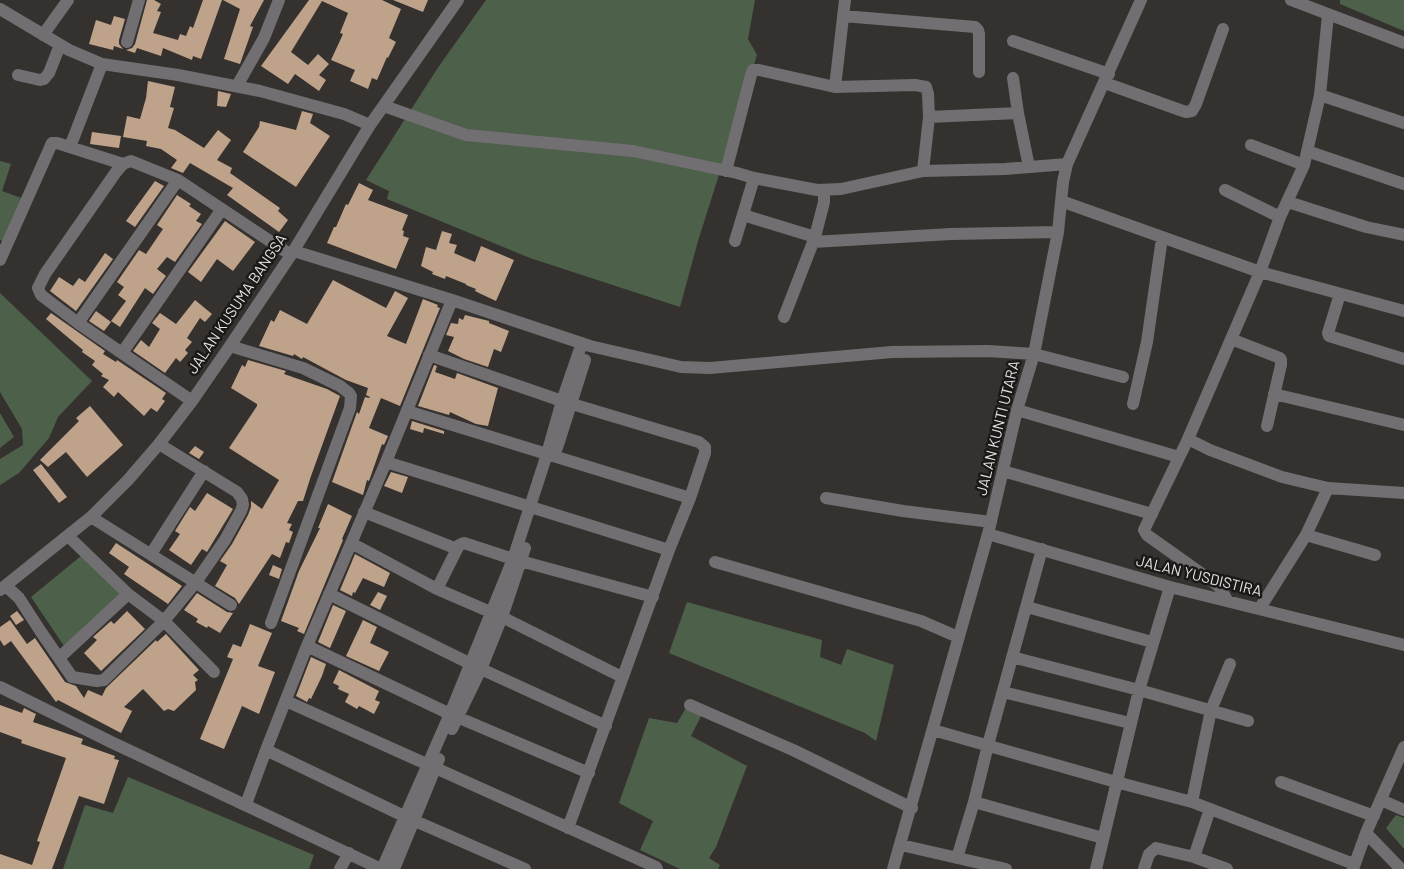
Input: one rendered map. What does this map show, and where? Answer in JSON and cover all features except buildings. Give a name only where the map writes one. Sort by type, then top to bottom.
[{"type":"street","points":[[43,35],[68,0]]},
{"type":"street","points":[[126,42],[139,0]]},
{"type":"street","name":"JALAN KUSUMA BANGSA","points":[[3,588],[91,517],[128,480],[159,444],[230,346],[292,253],[370,124],[458,0]]},
{"type":"street","points":[[835,87],[845,0]]},
{"type":"street","name":"JALAN KUNTI UTARA","points":[[893,869],[912,808],[989,528],[1017,410],[1034,354],[1058,232],[1067,164],[1141,0]]},
{"type":"street","points":[[1291,0],[1404,43]]},
{"type":"street","points":[[237,86],[264,38],[274,2]]},
{"type":"street","points":[[0,9],[78,55],[102,64],[237,86],[317,106],[370,124]]},
{"type":"street","points":[[1227,600],[1221,589],[1210,579],[1146,534],[1144,528],[1188,439],[1304,165],[1320,95],[1328,14]]},
{"type":"street","points":[[843,16],[975,27],[979,34],[980,72]]},
{"type":"street","points":[[1013,41],[1186,112],[1192,111],[1196,104],[1223,29]]},
{"type":"street","points":[[18,75],[40,80],[44,79],[60,45]]},
{"type":"street","points":[[70,147],[102,64]]},
{"type":"street","points":[[726,171],[750,75],[753,70],[835,87],[922,86],[928,90],[929,117],[923,171]]},
{"type":"street","points":[[1013,78],[1029,167]]},
{"type":"street","points":[[1320,95],[1404,123]]},
{"type":"street","points":[[384,106],[466,135],[633,151],[754,178],[824,190],[841,189],[923,171],[1005,169],[1067,164]]},
{"type":"street","points":[[929,117],[1018,113]]},
{"type":"street","points":[[0,260],[51,144],[70,147],[123,164]]},
{"type":"street","points":[[1250,145],[1304,165]]},
{"type":"street","points":[[1308,151],[1404,184]]},
{"type":"street","points":[[192,401],[78,323],[40,295],[38,288],[50,266],[116,172],[123,164],[131,160],[178,180],[292,253],[452,300],[586,345],[655,362],[699,368],[892,352],[988,351],[1034,354],[1123,377]]},
{"type":"street","points":[[735,242],[754,178]]},
{"type":"street","points":[[78,323],[178,180]]},
{"type":"street","points":[[784,317],[814,240],[824,202],[824,190]]},
{"type":"street","points":[[1225,190],[1280,218]]},
{"type":"street","points":[[1061,201],[1260,272],[1404,312]]},
{"type":"street","points":[[1288,202],[1366,227],[1404,235]]},
{"type":"street","points":[[122,353],[222,209]]},
{"type":"street","points":[[743,216],[814,240],[950,234],[1058,232]]},
{"type":"street","points":[[1133,404],[1147,342],[1162,238]]},
{"type":"street","points":[[1340,294],[1328,333],[1329,336],[1404,358]]},
{"type":"street","points":[[246,804],[329,594],[386,462],[452,300]]},
{"type":"street","points":[[1231,339],[1280,358],[1282,365],[1267,426]]},
{"type":"street","points":[[394,869],[410,818],[431,766],[476,667],[497,615],[517,560],[586,345]]},
{"type":"street","points":[[230,346],[303,368],[340,386],[351,396],[350,408],[271,623]]},
{"type":"street","points":[[429,355],[567,402],[702,444],[706,450],[568,828]]},
{"type":"street","points":[[1274,394],[1404,425]]},
{"type":"street","points":[[1017,410],[1118,440],[1147,446],[1178,457]]},
{"type":"street","points":[[407,411],[690,498]]},
{"type":"street","points":[[1188,439],[1210,450],[1275,474],[1328,488],[1404,493]]},
{"type":"street","points":[[3,588],[19,598],[72,676],[97,681],[104,680],[164,622],[196,582],[225,540],[241,511],[242,500],[237,492],[159,444]]},
{"type":"street","points":[[386,462],[669,550]]},
{"type":"street","points":[[152,554],[204,471]]},
{"type":"street","points":[[1003,471],[1152,514]]},
{"type":"street","points":[[1260,608],[1306,535],[1328,488]]},
{"type":"street","name":"JALAN YUSDISTIRA","points":[[826,498],[989,528],[1042,549],[1170,587],[1404,645]]},
{"type":"street","points":[[364,512],[457,549]]},
{"type":"street","points":[[91,517],[232,605]]},
{"type":"street","points":[[1306,535],[1375,555]]},
{"type":"street","points":[[68,536],[128,594],[164,622],[214,672]]},
{"type":"street","points":[[351,543],[437,590],[497,615],[622,677]]},
{"type":"street","points":[[437,590],[457,549],[460,544],[465,543],[517,560],[653,597]]},
{"type":"street","points":[[957,858],[974,802],[1042,549]]},
{"type":"street","points":[[715,562],[921,620],[958,637]]},
{"type":"street","points":[[1096,869],[1130,723],[1152,642],[1170,587]]},
{"type":"street","points":[[59,658],[128,594]]},
{"type":"street","points":[[329,594],[476,667],[606,726]]},
{"type":"street","points":[[1027,607],[1152,642]]},
{"type":"street","points":[[308,646],[454,716],[589,773]]},
{"type":"street","points":[[1012,657],[1248,721]]},
{"type":"street","points":[[1192,802],[1211,710],[1230,664]]},
{"type":"street","points":[[0,687],[111,742],[381,869],[410,818]]},
{"type":"street","points":[[1003,692],[1130,723]]},
{"type":"street","points":[[286,701],[657,869]]},
{"type":"street","points":[[690,705],[793,750],[912,808]]},
{"type":"street","points":[[933,730],[1192,802],[1354,866],[1366,833],[1404,747]]},
{"type":"street","points":[[266,750],[410,818],[525,869]]},
{"type":"street","points":[[1281,782],[1374,816]]},
{"type":"street","points":[[1381,800],[1404,810]]},
{"type":"street","points":[[974,802],[1103,838]]},
{"type":"street","points":[[1194,857],[1210,809]]},
{"type":"street","points":[[1366,833],[1401,869]]},
{"type":"street","points":[[900,845],[1006,869]]},
{"type":"street","points":[[1144,869],[1149,854],[1156,848],[1194,857],[1227,869]]},
{"type":"street","points":[[340,869],[349,854]]},
{"type":"green space","points":[[486,0],[755,0],[748,39],[757,55],[698,241],[680,307],[530,258],[387,199],[389,191],[366,180],[437,69]]},
{"type":"green space","points":[[1340,0],[1404,0],[1404,31],[1340,4]]},
{"type":"green space","points":[[0,161],[11,164],[2,191],[24,199],[5,242],[0,240]]},
{"type":"green space","points":[[0,293],[92,381],[58,417],[49,438],[19,473],[0,485],[0,459],[23,445],[22,429],[0,392]]},
{"type":"green space","points":[[0,413],[14,437],[0,448]]},
{"type":"green space","points":[[81,556],[120,594],[64,646],[31,597]]},
{"type":"green space","points":[[687,602],[822,640],[820,657],[841,665],[847,649],[894,665],[876,741],[865,733],[669,653]]},
{"type":"green space","points":[[686,708],[702,714],[691,736],[747,766],[716,847],[709,858],[720,865],[718,869],[680,869],[640,850],[653,821],[619,803],[649,718],[677,723]]},
{"type":"green space","points":[[128,777],[314,855],[309,869],[63,869],[85,805],[113,813]]},
{"type":"green space","points":[[1396,815],[1404,818],[1404,849],[1386,828]]}]
